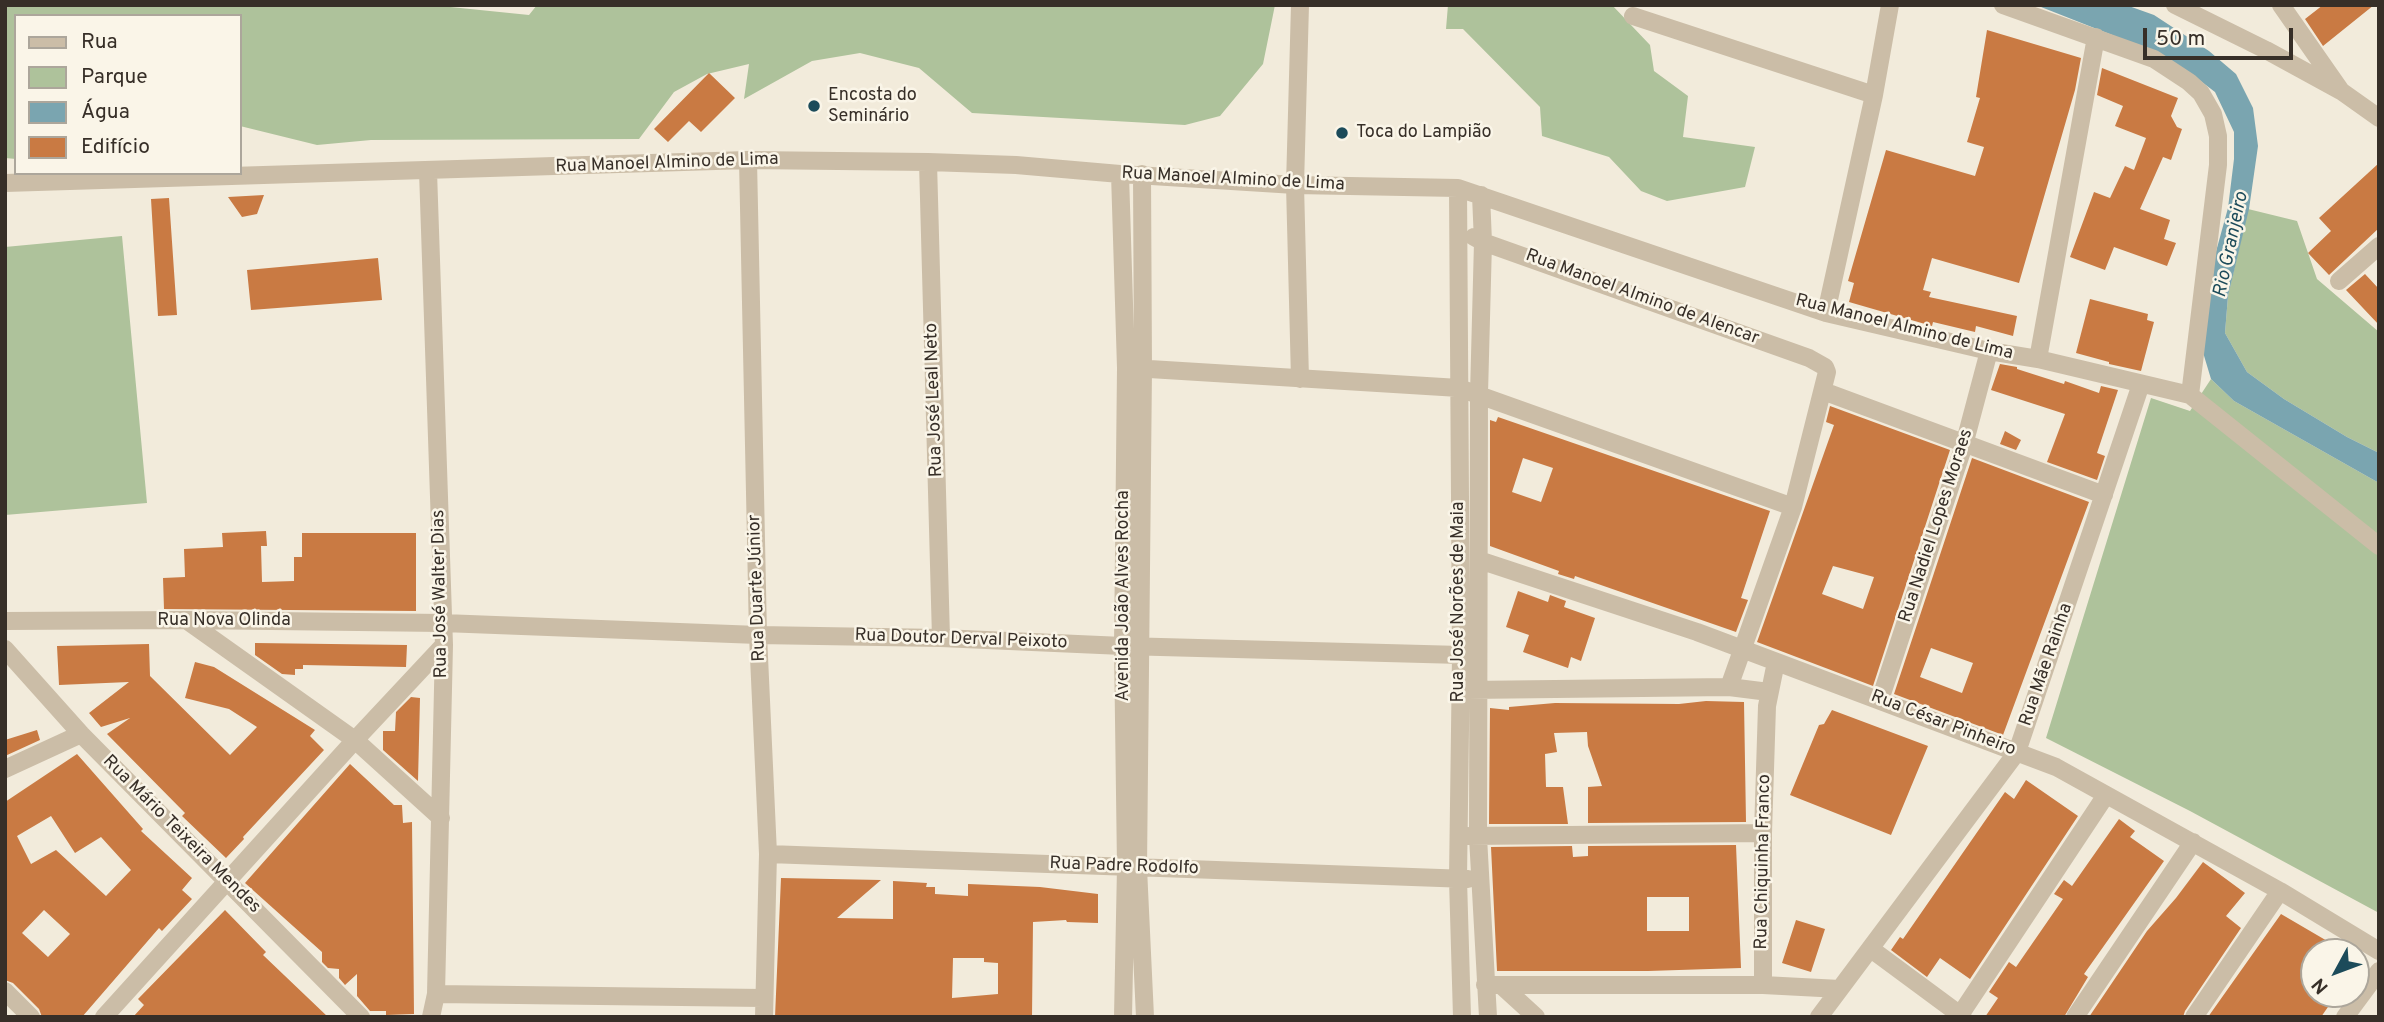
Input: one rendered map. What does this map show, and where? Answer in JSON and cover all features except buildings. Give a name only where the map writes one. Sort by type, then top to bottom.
[{"type":"street","points":[[1300,5],[1295,185],[1300,379]]},
{"type":"street","points":[[1826,313],[1874,95],[1890,5]]},
{"type":"street","points":[[2003,5],[2154,59],[2176,71],[2201,93],[2213,114],[2218,136],[2218,165],[2190,395]]},
{"type":"street","points":[[2175,5],[2341,91],[2379,118]]},
{"type":"street","points":[[2281,5],[2341,91]]},
{"type":"street","points":[[1633,16],[1874,95]]},
{"type":"street","points":[[2038,359],[2096,37]]},
{"type":"street","name":"Rua Manoel Almino de Lima","points":[[5,183],[748,160],[1016,165],[1295,185],[1458,188],[1826,313],[2190,395],[2379,546]]},
{"type":"street","name":"Rua Duarte Júnior","points":[[748,160],[758,635],[768,854],[764,1017]]},
{"type":"street","name":"Rua José Leal Neto","points":[[928,162],[941,638]]},
{"type":"street","name":"Rua José Walter Dias","points":[[428,171],[444,645],[436,994],[431,1017]]},
{"type":"street","name":"Avenida João Alves Rocha","points":[[1120,174],[1134,368]]},
{"type":"street","name":"Avenida João Alves Rocha","points":[[1123,1017],[1132,867],[1134,368],[1142,174]]},
{"type":"street","name":"Rua José Norões de Maia","points":[[1458,188],[1459,388],[1470,654],[1478,689],[1479,879],[1493,985],[1488,1017]]},
{"type":"street","name":"Rua José Norões de Maia","points":[[1462,1017],[1458,879],[1460,690],[1470,654],[1479,559],[1483,242],[1480,195]]},
{"type":"street","name":"Rua Manoel Almino de Alencar","points":[[1459,228],[1483,242],[1809,358],[1825,366],[1827,372],[1822,391]]},
{"type":"street","points":[[2339,281],[2379,246]]},
{"type":"street","name":"Rua Nadiel Lopes Moraes","points":[[1880,700],[1964,445],[1989,351]]},
{"type":"street","points":[[1134,368],[1459,388],[1793,507]]},
{"type":"street","name":"Rua Mãe Rainha","points":[[1819,1017],[2017,752],[2141,384]]},
{"type":"street","points":[[1729,687],[1793,507],[1822,391],[2104,495]]},
{"type":"street","name":"Rua César Pinheiro","points":[[1479,559],[1744,649],[2056,767],[2280,891],[2379,951]]},
{"type":"street","points":[[186,620],[355,740],[441,818]]},
{"type":"street","name":"Rua Nova Olinda","points":[[5,621],[443,623]]},
{"type":"street","name":"Rua Doutor Derval Peixoto","points":[[443,623],[758,635],[1470,654]]},
{"type":"street","points":[[104,1017],[227,879],[444,645]]},
{"type":"street","name":"Rua Mário Teixeira Mendes","points":[[5,649],[80,734],[227,879],[354,1015]]},
{"type":"street","name":"Rua Chiquinha Franco","points":[[1763,985],[1763,833],[1769,692],[1776,662]]},
{"type":"street","points":[[1460,690],[1729,687],[1769,692]]},
{"type":"street","points":[[5,768],[80,734]]},
{"type":"street","points":[[1871,949],[1961,1016],[2106,795]]},
{"type":"street","points":[[1458,836],[1763,833]]},
{"type":"street","points":[[2075,1017],[2193,842]]},
{"type":"street","name":"Rua Padre Rodolfo","points":[[768,854],[1479,879]]},
{"type":"street","name":"Avenida João Alves Rocha","points":[[1132,867],[1144,981],[1144,1017]]},
{"type":"street","points":[[2194,1017],[2280,891]]},
{"type":"street","points":[[2345,1017],[2379,971]]},
{"type":"street","points":[[1124,978],[1144,981]]},
{"type":"street","points":[[1493,985],[1763,985],[1840,989]]},
{"type":"street","points":[[1493,985],[1536,1017]]},
{"type":"street","points":[[5,991],[31,1017]]},
{"type":"street","points":[[436,994],[763,998]]},
{"type":"green space","points":[[5,5],[431,5],[529,15],[537,5],[1275,5],[1263,64],[1220,116],[1185,125],[972,113],[919,68],[860,53],[812,61],[744,99],[749,64],[707,74],[674,92],[639,139],[371,140],[317,145],[242,126],[242,14],[14,14],[14,159],[5,158]]},
{"type":"green space","points":[[1448,5],[1612,5],[1650,45],[1654,71],[1688,96],[1683,137],[1755,147],[1745,187],[1667,201],[1641,191],[1609,157],[1542,136],[1540,107],[1463,29],[1446,29]]},
{"type":"green space","points":[[2248,209],[2297,221],[2317,279],[2379,332],[2379,453],[2284,399],[2247,372],[2225,333],[2228,296]]},
{"type":"green space","points":[[122,236],[147,503],[5,515],[5,247]]},
{"type":"green space","points":[[2211,379],[2234,401],[2379,483],[2379,913],[2190,811],[2046,738],[2151,398],[2190,411]]},
{"type":"water","name":"Rio Granjeiro","points":[[2036,5],[2126,5],[2154,15],[2209,51],[2236,74],[2253,108],[2258,146],[2249,209],[2228,296],[2225,333],[2247,372],[2284,399],[2379,453],[2379,483],[2234,401],[2211,379],[2202,349],[2209,277],[2228,208],[2234,159],[2234,132],[2215,92],[2186,70],[2155,52]]},
{"type":"place","name":"Encosta do Seminário","points":[[814,106]]},
{"type":"place","name":"Toca do Lampião","points":[[1342,133]]}]
